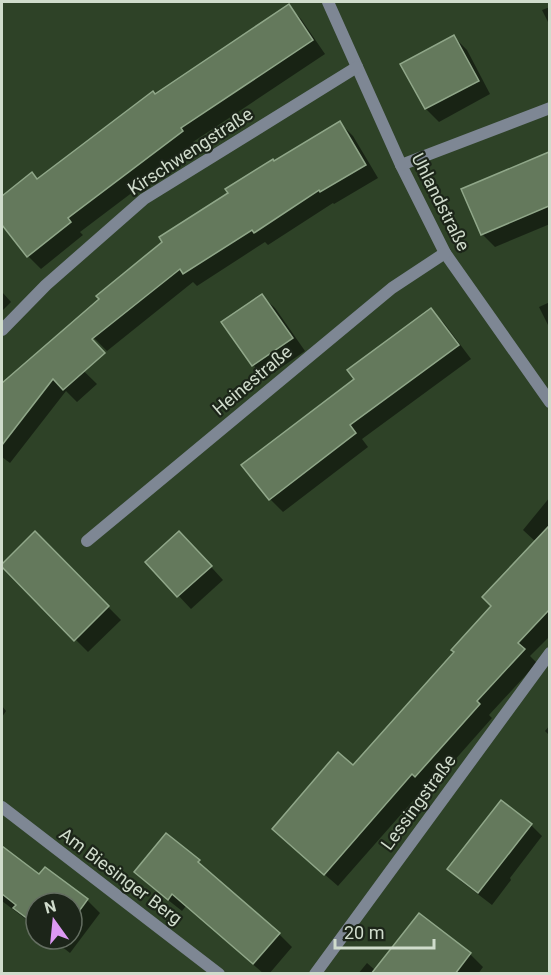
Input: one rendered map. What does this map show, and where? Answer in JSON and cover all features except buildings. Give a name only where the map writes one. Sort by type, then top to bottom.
[{"type":"street","name":"Uhlandstraße","points":[[328,2],[401,165],[445,253],[549,402]]},
{"type":"street","name":"Kirschwengstraße","points":[[2,330],[46,285],[144,199],[357,67]]},
{"type":"street","points":[[401,165],[549,108]]},
{"type":"street","name":"Heinestraße","points":[[87,541],[392,288],[445,253]]},
{"type":"street","name":"Lessingstraße","points":[[315,974],[549,653]]},
{"type":"street","name":"Am Biesinger Berg","points":[[2,807],[219,974]]}]
